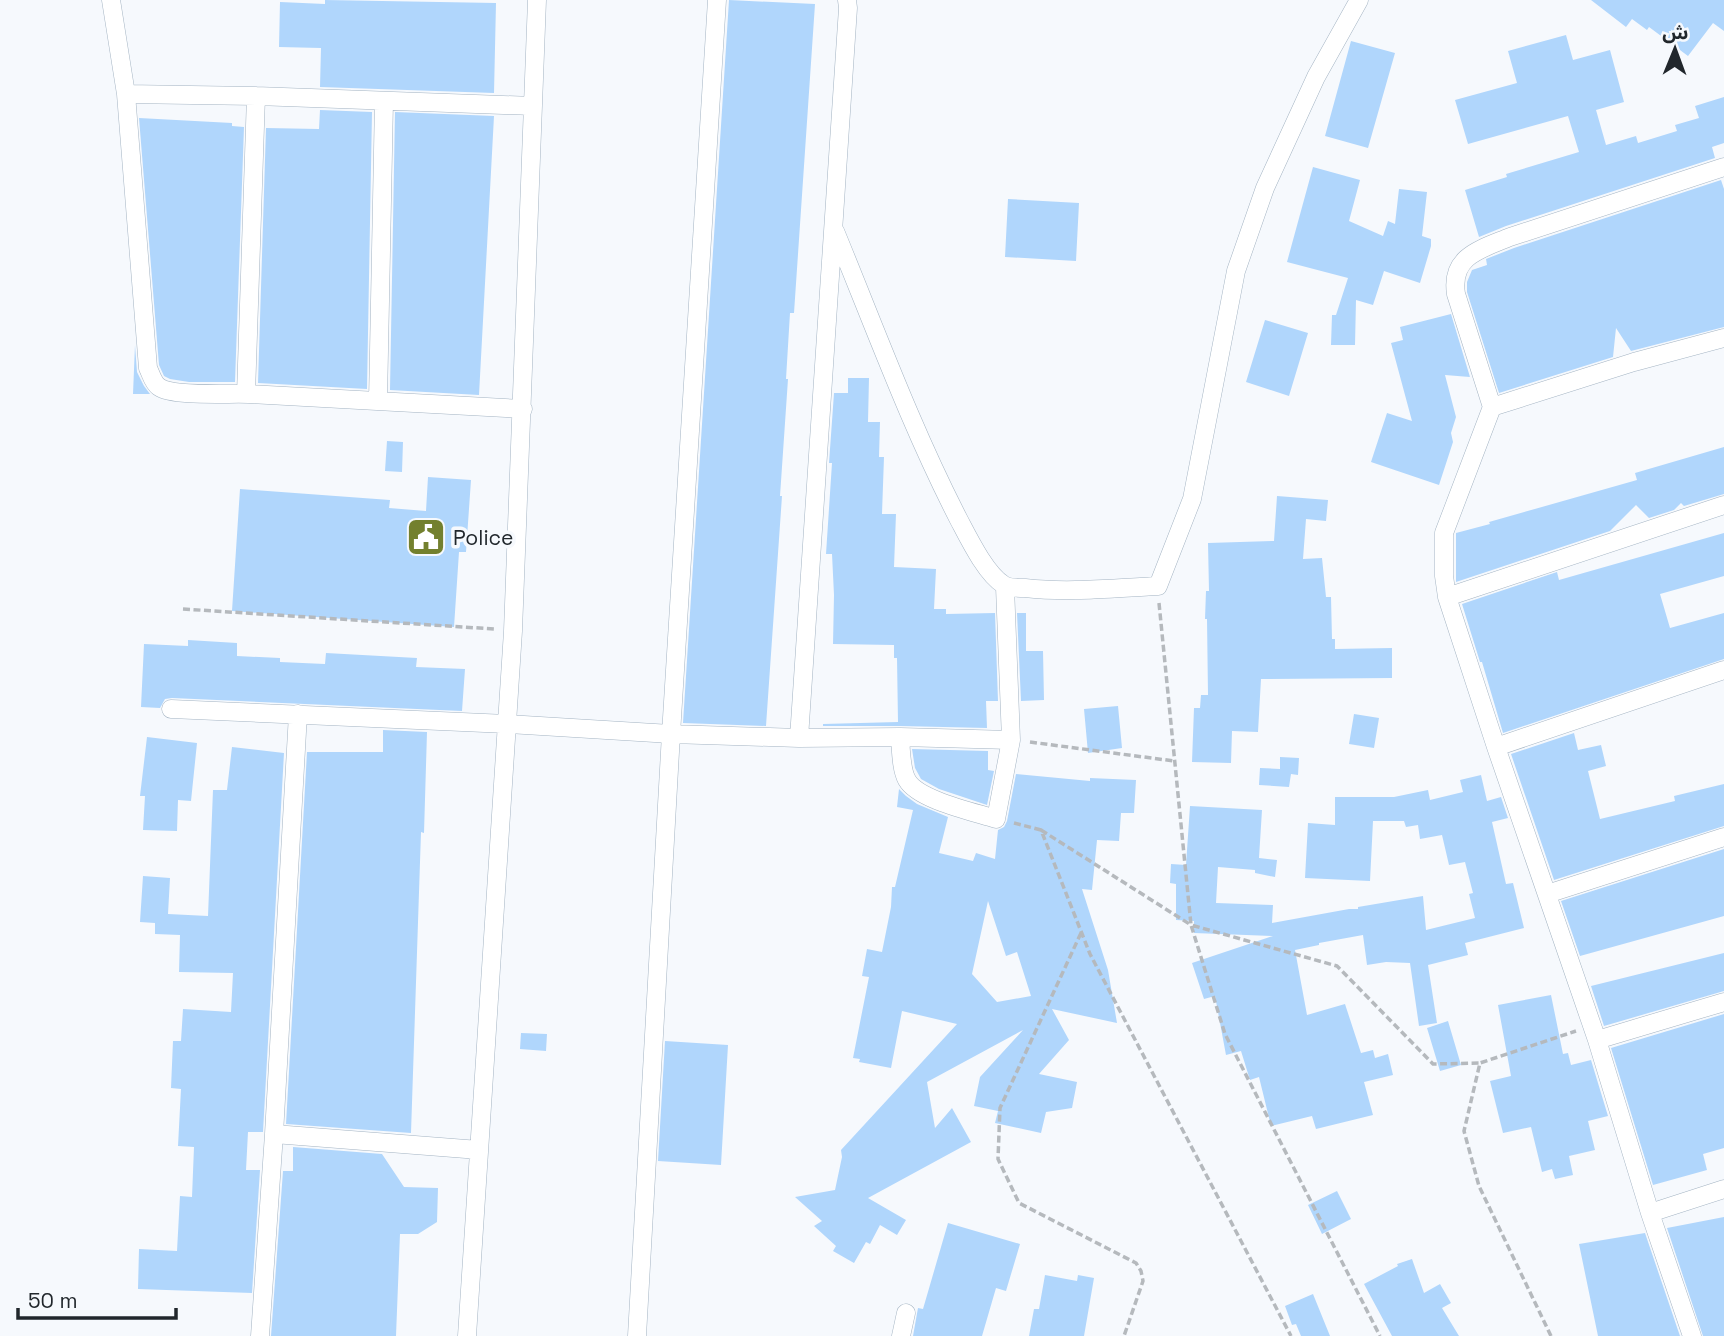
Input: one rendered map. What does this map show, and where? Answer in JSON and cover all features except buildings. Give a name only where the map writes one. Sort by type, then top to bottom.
[{"type":"street","points":[[111,0],[126,94],[148,368],[159,387],[198,394],[246,394],[523,409]]},
{"type":"street","points":[[467,1336],[513,631],[537,0]]},
{"type":"street","points":[[636,1336],[718,0]]},
{"type":"street","points":[[799,738],[847,0]]},
{"type":"street","points":[[1005,587],[1077,590],[1158,586],[1192,499],[1236,271],[1271,176],[1316,77],[1359,0]]},
{"type":"street","points":[[126,94],[533,106]]},
{"type":"street","points":[[246,394],[256,96]]},
{"type":"street","points":[[378,401],[384,101]]},
{"type":"street","points":[[1692,1336],[1650,1213],[1594,1033],[1447,597],[1444,533],[1492,407],[1456,294],[1454,281],[1462,262],[1475,251],[1510,237],[1724,167]]},
{"type":"street","points":[[834,228],[942,487],[973,547],[1005,587],[1011,740],[996,819],[916,791],[906,779],[900,737]]},
{"type":"street","points":[[1492,407],[1634,362],[1724,338]]},
{"type":"street","points":[[1447,597],[1724,505]]},
{"type":"street","points":[[1496,747],[1724,670]]},
{"type":"street","points":[[171,709],[671,734],[1011,740]]},
{"type":"street","points":[[260,1336],[275,1134],[298,714]]},
{"type":"street","points":[[1547,894],[1724,837]]},
{"type":"street","points":[[1594,1033],[1724,1002]]},
{"type":"street","points":[[275,1134],[479,1150]]},
{"type":"street","points":[[1650,1213],[1724,1189]]},
{"type":"street","points":[[901,1336],[906,1313]]},
{"type":"path","points":[[1158,586],[1191,925],[1225,1034],[1380,1336]]},
{"type":"path","points":[[183,609],[513,631]]},
{"type":"path","points":[[1011,740],[1174,761]]},
{"type":"path","points":[[996,819],[1041,830],[1191,925],[1337,967],[1433,1064],[1480,1063],[1594,1033]]},
{"type":"path","points":[[1041,830],[1090,954],[1291,1336]]},
{"type":"path","points":[[1081,933],[1000,1108],[998,1159],[1019,1203],[1136,1263],[1143,1281],[1124,1336]]},
{"type":"path","points":[[1480,1063],[1464,1131],[1479,1186],[1551,1336]]},
{"type":"place","name":"Police","points":[[426,537]]}]
